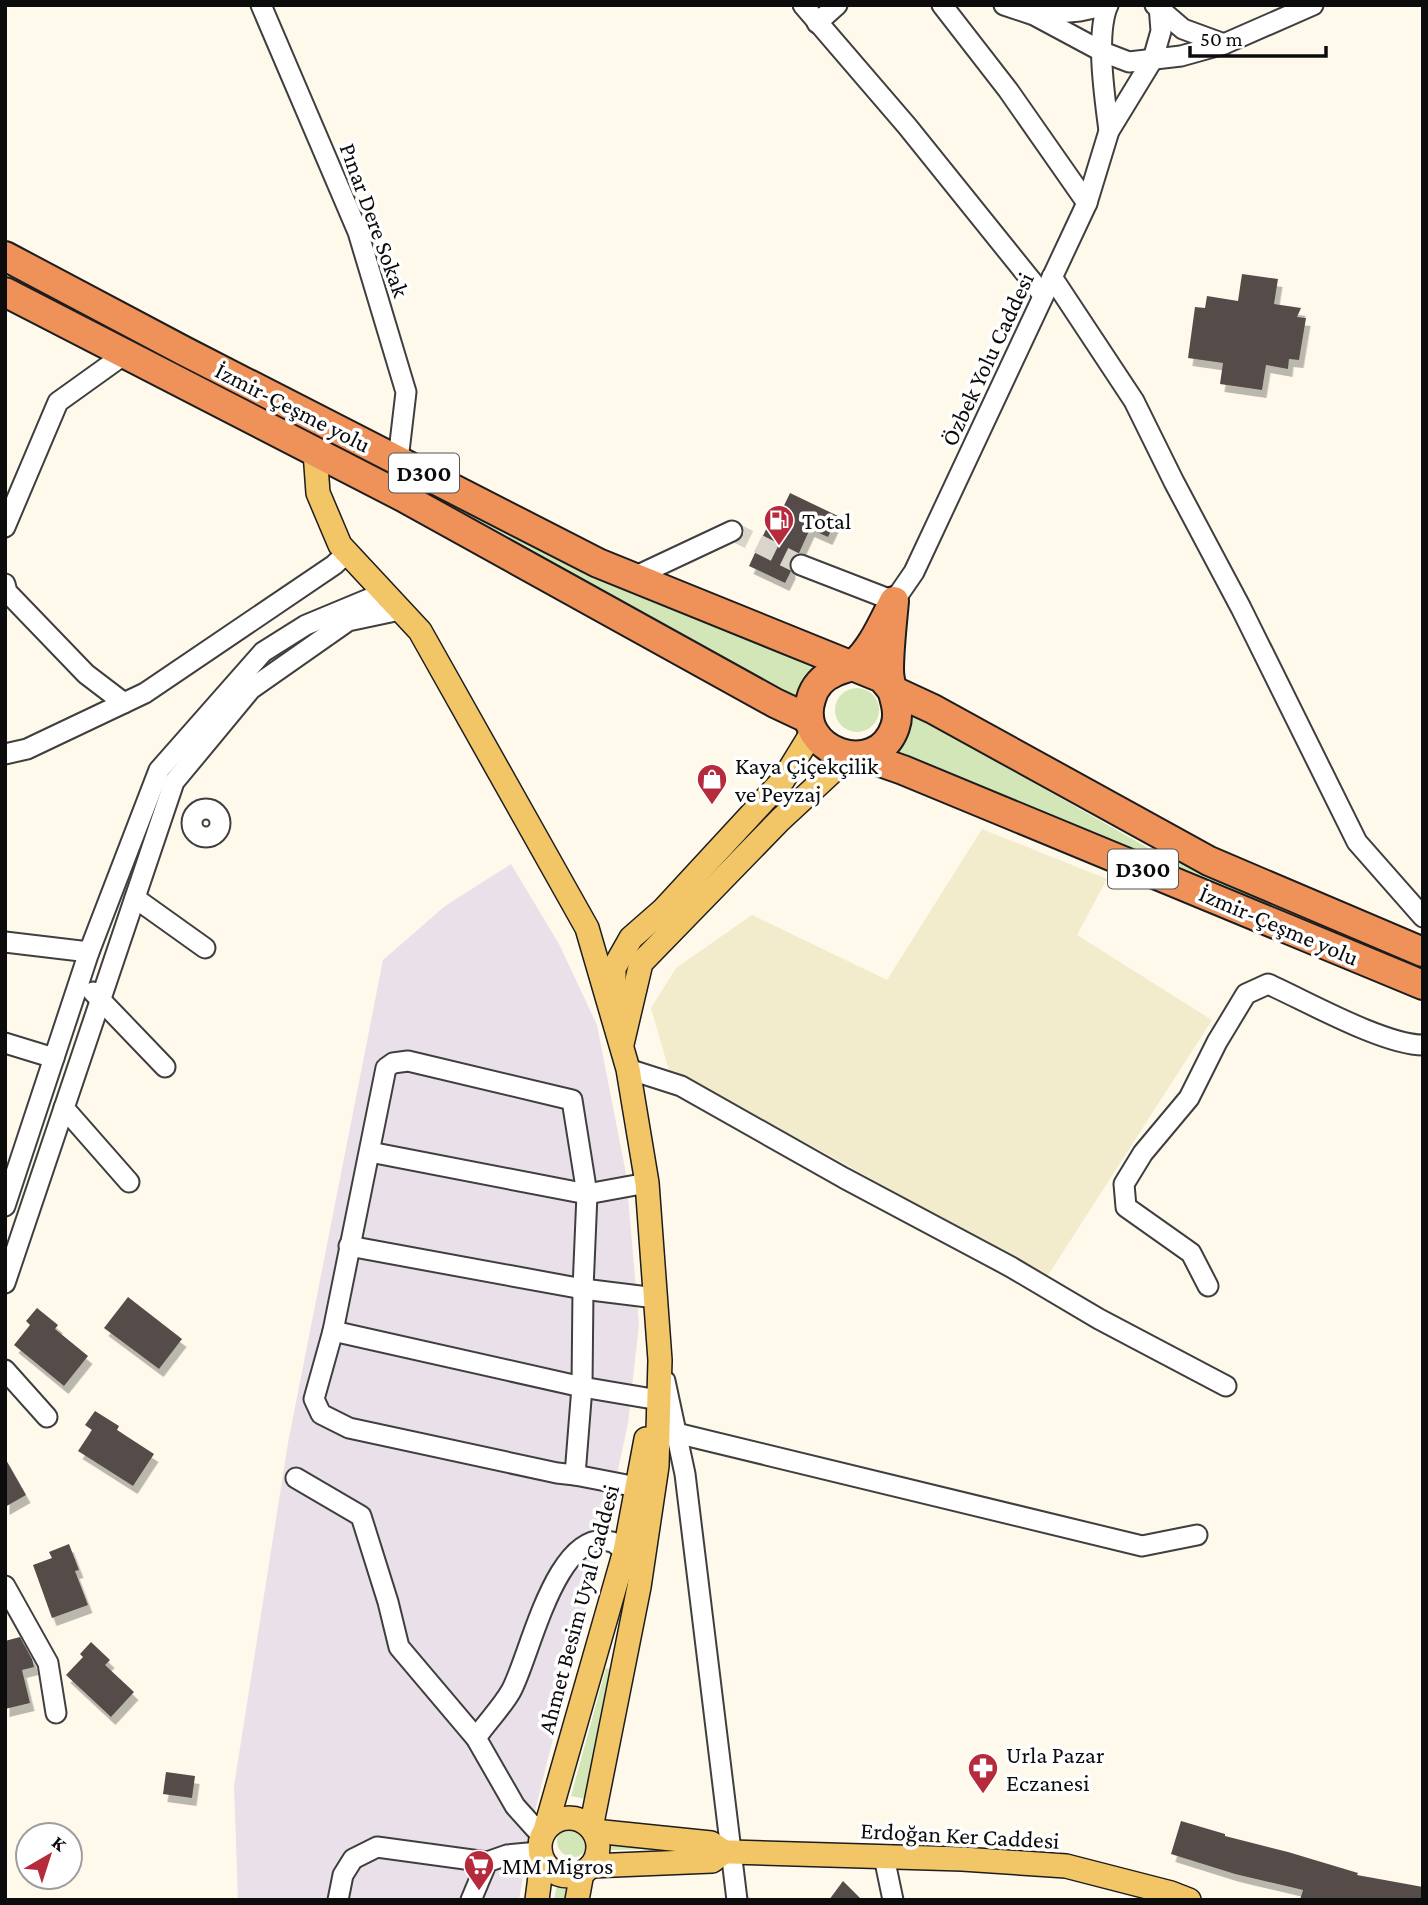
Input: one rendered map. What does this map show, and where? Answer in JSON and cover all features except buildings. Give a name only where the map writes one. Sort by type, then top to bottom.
[{"type":"highway","name":"İzmir-Çeşme yolu","points":[[5,257],[587,557],[853,666]]},
{"type":"highway","name":"İzmir-Çeşme yolu","points":[[5,292],[562,583],[811,725]]},
{"type":"highway","points":[[811,725],[811,696],[817,686],[834,672],[853,666],[869,646],[894,601]]},
{"type":"highway","points":[[856,756],[876,751],[887,742],[898,717],[889,673],[894,601]]},
{"type":"highway","name":"D300","points":[[853,666],[882,678],[892,690]]},
{"type":"highway","name":"İzmir-Çeşme yolu","points":[[892,690],[933,709],[1209,862],[1423,952]]},
{"type":"highway","name":"D300","points":[[811,725],[821,743],[834,752],[856,756]]},
{"type":"highway","name":"İzmir-Çeşme yolu","points":[[856,756],[903,770],[1423,985]]},
{"type":"main road","points":[[315,452],[318,493],[340,545],[420,631],[587,928],[621,1047]]},
{"type":"main road","points":[[621,1047],[614,998],[614,968],[631,938],[663,909],[783,780],[811,725]]},
{"type":"main road","points":[[621,1047],[641,963],[780,820],[856,756]]},
{"type":"main road","name":"Ahmet Besim Uyal Caddesi","points":[[592,1829],[639,1587],[655,1480],[660,1360],[647,1183],[628,1069],[621,1047]]},
{"type":"main road","name":"Ahmet Besim Uyal Caddesi","points":[[537,1900],[542,1844],[625,1551],[660,1360]]},
{"type":"main road","points":[[578,1900],[586,1870],[598,1849],[592,1829],[585,1822],[569,1817],[553,1822],[542,1844],[548,1868],[564,1876],[586,1870]]},
{"type":"main road","name":"Erdoğan Ker Caddesi","points":[[592,1829],[710,1843],[728,1852],[1066,1866],[1189,1900]]},
{"type":"main road","name":"Erdoğan Ker Caddesi","points":[[586,1870],[712,1861],[728,1852]]},
{"type":"street","name":"Pınar Dere Sokak","points":[[261,5],[358,232],[407,392],[398,460]]},
{"type":"street","points":[[803,5],[907,126],[1044,295]]},
{"type":"street","points":[[817,23],[837,5]]},
{"type":"street","points":[[942,5],[1008,90],[1087,202]]},
{"type":"street","points":[[1004,5],[1034,15],[1103,52],[1129,62],[1181,56],[1224,44],[1313,5]]},
{"type":"street","points":[[1034,15],[1080,11],[1108,5]]},
{"type":"street","points":[[1108,5],[1103,16],[1102,79],[1109,131]]},
{"type":"street","points":[[1158,6],[1183,29],[1224,44]]},
{"type":"street","points":[[1109,131],[1153,58],[1161,31],[1158,6]]},
{"type":"street","name":"Özbek Yolu Caddesi","points":[[894,601],[914,572],[1087,202],[1109,131]]},
{"type":"street","points":[[1052,277],[1134,401],[1357,842],[1423,917]]},
{"type":"street","points":[[5,527],[58,402],[125,354]]},
{"type":"street","points":[[634,577],[732,531]]},
{"type":"street","points":[[5,754],[27,749],[156,685],[334,565],[347,553]]},
{"type":"street","points":[[801,565],[894,601]]},
{"type":"street","points":[[5,584],[7,593],[86,674],[124,703]]},
{"type":"street","points":[[5,1206],[9,1179],[54,1058],[89,951],[159,771],[263,652],[306,625],[383,593]]},
{"type":"street","points":[[5,1283],[174,782],[251,689],[348,621],[400,610]]},
{"type":"street","points":[[174,782],[196,812]]},
{"type":"street","points":[[135,898],[205,948]]},
{"type":"street","points":[[5,942],[89,951]]},
{"type":"street","points":[[80,979],[164,1066]]},
{"type":"street","points":[[1208,1286],[1191,1253],[1126,1207],[1124,1184],[1143,1153],[1189,1098],[1217,1042],[1246,994],[1268,984],[1377,1034],[1423,1045]]},
{"type":"street","points":[[5,1043],[54,1058]]},
{"type":"street","points":[[575,1475],[583,1387],[587,1194],[572,1100],[408,1061],[393,1063],[386,1068],[334,1331],[314,1399],[321,1414],[349,1428],[557,1473],[637,1487]]},
{"type":"street","points":[[628,1069],[681,1086],[844,1178],[1011,1267],[1099,1320],[1226,1386]]},
{"type":"street","points":[[64,1108],[129,1182]]},
{"type":"street","points":[[370,1152],[587,1194],[647,1183]]},
{"type":"street","points":[[9,1179],[32,1205]]},
{"type":"street","points":[[349,1246],[583,1289],[656,1298]]},
{"type":"street","points":[[334,1331],[583,1387],[653,1399]]},
{"type":"street","points":[[660,1360],[685,1474],[702,1603],[728,1852],[737,1900]]},
{"type":"street","points":[[5,1370],[47,1418]]},
{"type":"street","points":[[676,1433],[1142,1546],[1197,1535]]},
{"type":"street","points":[[296,1478],[361,1516],[399,1647],[475,1738],[515,1806],[542,1844],[487,1861],[377,1847],[353,1859],[343,1875],[338,1900],[345,1900]]},
{"type":"street","points":[[475,1738],[511,1690],[541,1613],[570,1556],[588,1542],[612,1542],[625,1551]]},
{"type":"street","points":[[5,1586],[48,1663],[56,1713]]},
{"type":"street","points":[[884,1857],[893,1900]]},
{"type":"street","points":[[471,1900],[487,1861]]},
{"type":"shaded area","points":[[982,829],[1107,879],[1077,935],[1212,1020],[1047,1277],[816,1148],[670,1074],[651,1008],[676,968],[752,915],[887,980]]},
{"type":"shaded area","points":[[511,864],[559,944],[597,1025],[626,1174],[639,1324],[628,1423],[606,1525],[532,1823],[519,1900],[238,1900],[234,1786],[288,1443],[383,960],[445,906]]},
{"type":"green space","points":[[144,347],[548,553],[818,670],[801,703]]},
{"type":"green space","points":[[857,688],[872,695],[879,710],[872,725],[857,732],[842,725],[835,710],[842,695]]},
{"type":"green space","points":[[911,713],[1150,849],[1423,968],[1423,973],[894,751]]},
{"type":"green space","points":[[606,1668],[612,1670],[591,1800],[571,1796]]},
{"type":"green space","points":[[573,1825],[585,1829],[589,1841],[585,1853],[573,1857],[561,1853],[557,1841],[561,1829]]},
{"type":"green space","points":[[611,1831],[670,1849],[607,1850]]},
{"type":"green space","points":[[558,1879],[576,1882],[572,1900],[554,1900]]},
{"type":"tunnel","points":[[732,531],[801,565]]},
{"type":"place","name":"Total","points":[[779,547]]},
{"type":"place","name":"Kaya Çiçekçilik ve Peyzaj","points":[[712,806]]},
{"type":"place","name":"Urla Pazar Eczanesi","points":[[983,1795]]},
{"type":"place","name":"MM Migros","points":[[479,1892]]}]
